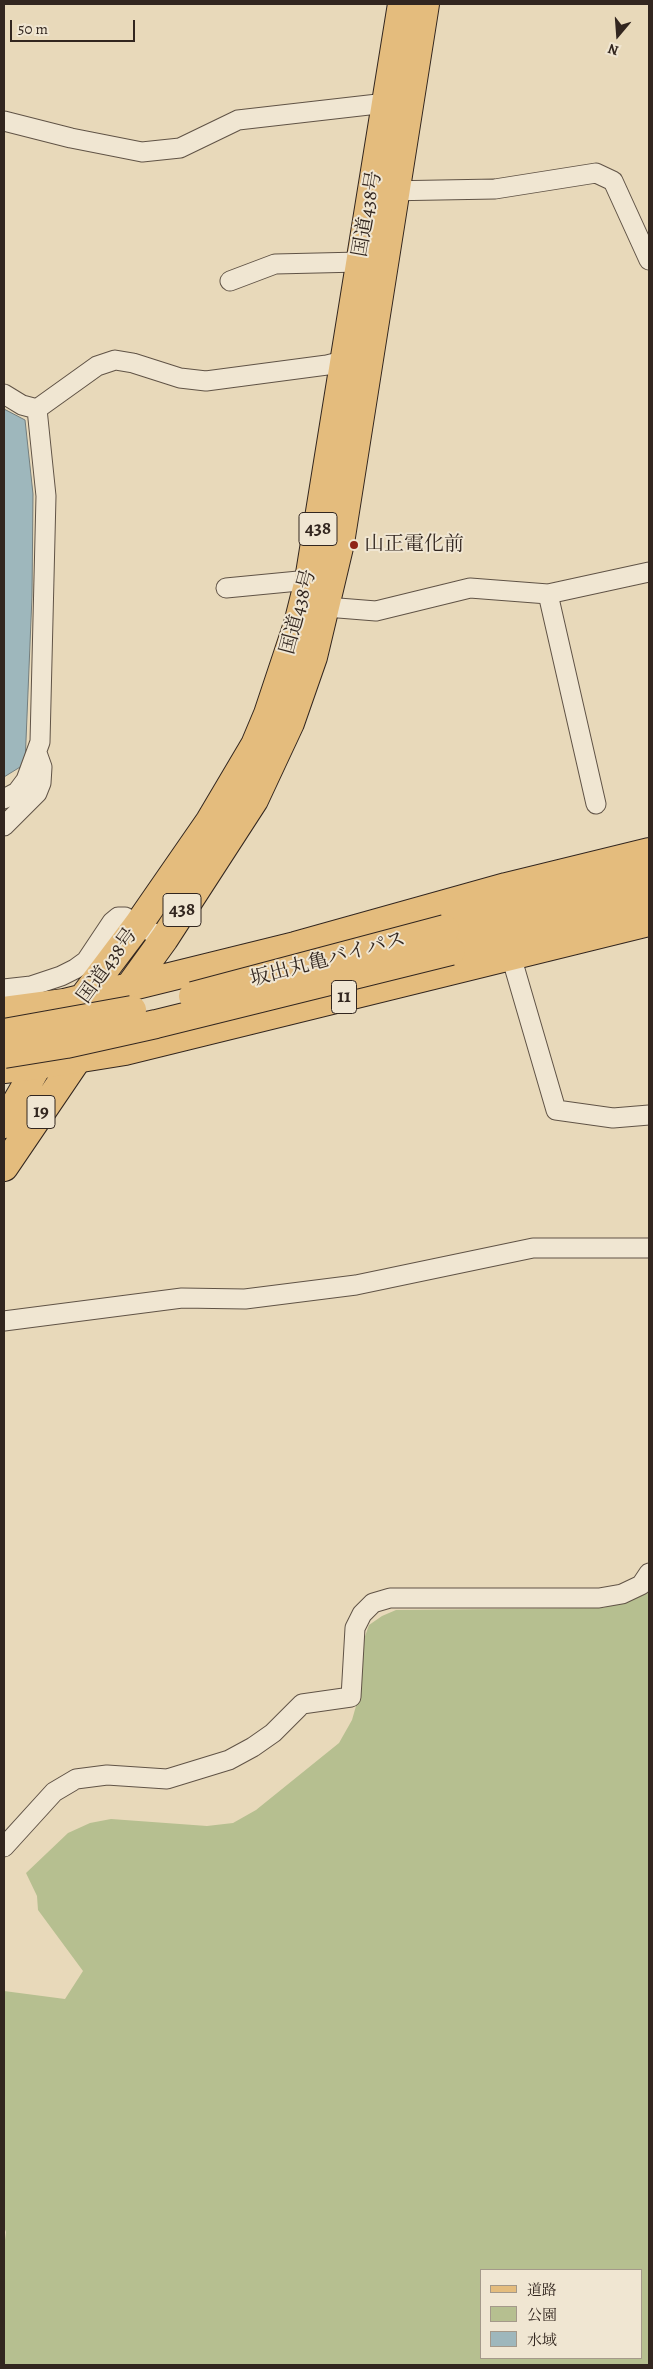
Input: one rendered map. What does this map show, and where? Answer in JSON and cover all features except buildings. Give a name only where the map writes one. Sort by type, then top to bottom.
[{"type":"main road","name":"国道438号","points":[[398,102],[402,4]]},
{"type":"main road","name":"国道438号","points":[[38,1066],[210,821],[255,745],[285,664],[309,580],[357,358],[398,102],[425,4]]},
{"type":"main road","name":"国道438号","points":[[78,1058],[164,939],[254,800],[277,755],[290,723],[313,657],[340,543],[357,358],[360,262],[384,191]]},
{"type":"main road","points":[[4,1011],[64,1004],[193,970],[295,946],[506,887],[649,852]]},
{"type":"main road","name":"坂出丸亀バイパス","points":[[4,1054],[66,1044],[156,1024],[448,940],[649,875]]},
{"type":"main road","name":"坂出丸亀バイパス","points":[[4,1033],[103,1017],[448,940],[649,899]]},
{"type":"main road","points":[[181,912],[170,941],[178,960],[193,970]]},
{"type":"main road","name":"11","points":[[38,1066],[125,1051],[649,922]]},
{"type":"main road","name":"19","points":[[4,1167],[78,1058]]},
{"type":"main road","points":[[4,1069],[38,1066]]},
{"type":"main road","name":"19","points":[[5,1110],[38,1066]]},
{"type":"street","points":[[4,122],[142,152],[180,148],[238,120],[398,102]]},
{"type":"street","points":[[384,191],[495,188],[596,173],[614,181],[649,260]]},
{"type":"street","points":[[230,280],[275,264],[360,262]]},
{"type":"street","points":[[4,394],[22,405],[38,408],[97,366],[116,360],[133,363],[180,378],[206,381],[327,365],[357,358]]},
{"type":"street","points":[[4,799],[17,792],[26,780],[40,742],[46,496],[38,408]]},
{"type":"street","points":[[326,607],[376,611],[470,588],[548,594],[649,572]]},
{"type":"street","points":[[226,588],[309,580]]},
{"type":"street","points":[[548,594],[596,804]]},
{"type":"street","points":[[4,826],[36,793],[41,783],[42,767],[36,752]]},
{"type":"street","points":[[4,989],[31,986],[75,969],[86,961],[112,922],[118,917],[125,917],[164,939]]},
{"type":"street","points":[[511,956],[556,1110],[613,1118],[649,1115]]},
{"type":"street","points":[[4,1321],[182,1298],[246,1299],[356,1285],[532,1248],[649,1248]]},
{"type":"street","points":[[4,1847],[54,1792],[76,1779],[108,1774],[167,1779],[229,1760],[253,1748],[302,1704],[351,1697],[355,1628],[362,1614],[373,1603],[390,1598],[599,1598],[622,1594],[641,1585],[649,1573]]},
{"type":"green space","points":[[649,1587],[649,2365],[4,2365],[4,2248],[6,2232],[4,2227],[4,1991],[65,1999],[83,1971],[38,1910],[37,1896],[26,1873],[68,1833],[90,1823],[111,1819],[207,1826],[233,1823],[256,1810],[339,1743],[352,1720],[358,1699],[363,1642],[369,1625],[382,1616],[396,1610],[603,1608],[628,1601]]},
{"type":"water","points":[[4,409],[25,420],[33,494],[32,596],[25,764],[4,777]]},
{"type":"place","name":"山正電化前","points":[[354,545]]}]
